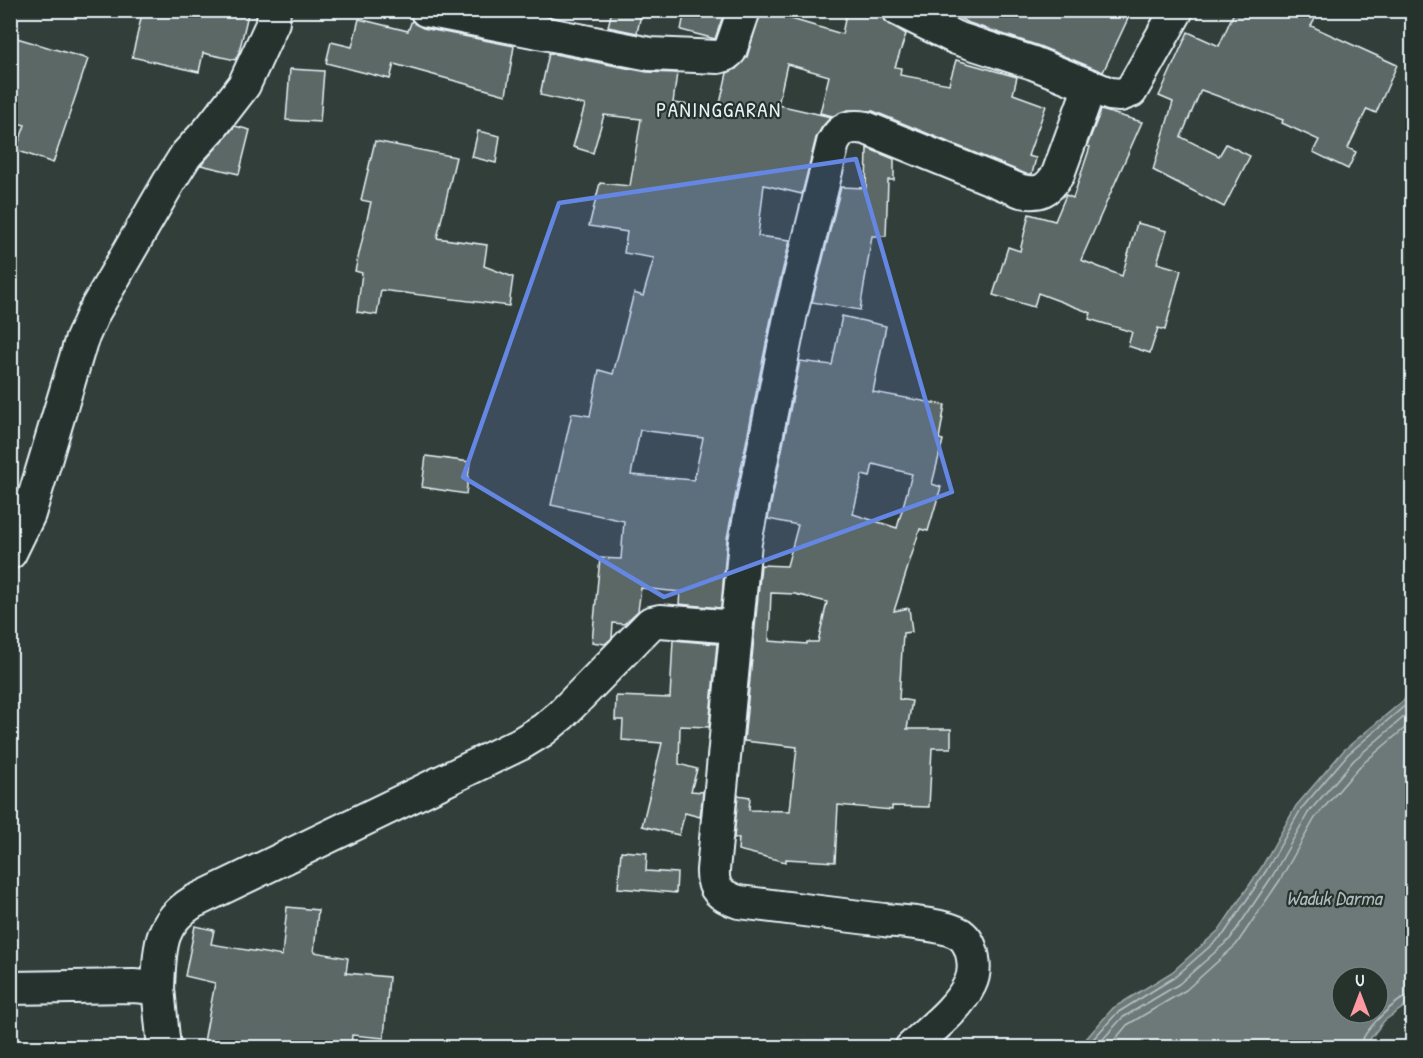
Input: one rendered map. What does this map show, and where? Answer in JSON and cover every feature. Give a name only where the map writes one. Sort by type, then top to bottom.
[{"type":"street","points":[[10,553],[29,514],[79,350],[94,312],[186,155],[210,129],[244,85],[273,22],[274,10]]},
{"type":"street","points":[[426,10],[650,54],[718,57],[730,51],[744,10]]},
{"type":"street","points":[[899,10],[956,38],[1033,63],[1110,94],[1120,95],[1131,91],[1177,10]]},
{"type":"street","points":[[911,1047],[959,1001],[970,984],[974,966],[972,954],[968,942],[961,935],[920,924],[739,902],[723,896],[714,887],[713,870],[736,627],[751,506],[789,325],[833,143],[838,132],[855,126],[866,128],[1021,191],[1034,193],[1044,191],[1051,186],[1058,174],[1090,86]]},
{"type":"street","points":[[164,1047],[158,987],[160,956],[165,932],[178,911],[520,744],[543,730],[561,715],[651,623],[660,621],[736,627]]},
{"type":"street","points":[[10,988],[158,987]]},
{"type":"highlighted area","points":[[856,159],[952,492],[664,597],[463,477],[559,203]]},
{"type":"water","name":"Waduk Darma","points":[[1412,688],[1412,1001],[1390,1017],[1390,965],[1330,965],[1330,1025],[1381,1025],[1364,1047],[1079,1047],[1113,1008],[1172,972],[1219,930],[1261,868],[1296,806],[1344,750],[1404,700]]},
{"type":"building","points":[[143,10],[249,10],[235,60],[203,53],[199,72],[132,57]]},
{"type":"building","points":[[612,10],[642,10],[637,33],[608,27]]},
{"type":"building","points":[[685,10],[725,10],[715,39],[681,30]]},
{"type":"building","points":[[761,10],[842,34],[847,10],[881,10],[884,20],[906,34],[895,67],[901,68],[900,75],[949,84],[956,60],[1017,77],[1013,94],[1046,106],[1028,156],[1036,158],[1032,174],[1026,174],[873,111],[848,110],[833,116],[820,113],[829,76],[787,64],[778,105],[831,117],[816,138],[802,194],[764,185],[758,236],[790,240],[773,309],[727,538],[721,608],[679,604],[680,592],[641,588],[638,611],[624,624],[613,623],[612,638],[605,644],[592,642],[600,558],[621,559],[624,521],[551,505],[572,413],[590,416],[599,370],[613,374],[634,293],[643,296],[654,258],[624,253],[627,232],[589,226],[600,183],[630,186],[641,119],[604,115],[593,153],[573,147],[585,105],[540,95],[549,53],[647,72],[677,73],[673,103],[719,108],[727,73],[736,69],[747,57]],"holes":[[[640,430],[703,438],[694,480],[631,475]]]},
{"type":"building","points":[[944,10],[1132,10],[1103,72],[1039,46],[969,23]]},
{"type":"building","points":[[1235,10],[1320,10],[1311,26],[1397,65],[1376,113],[1367,109],[1348,148],[1356,152],[1348,169],[1313,152],[1319,140],[1282,123],[1283,120],[1201,90],[1181,137],[1219,156],[1226,144],[1250,156],[1224,207],[1153,170],[1173,102],[1159,96],[1188,32],[1219,46]]},
{"type":"building","points":[[359,19],[408,31],[412,20],[423,28],[514,46],[506,95],[394,64],[390,79],[326,63],[331,42],[352,47]]},
{"type":"building","points":[[10,36],[88,59],[53,163],[16,150],[25,125],[10,121]]},
{"type":"building","points":[[290,69],[324,71],[320,122],[286,120]]},
{"type":"building","points":[[1101,110],[1142,122],[1081,260],[1122,276],[1137,223],[1167,231],[1157,263],[1181,270],[1165,330],[1158,328],[1150,353],[1128,346],[1132,332],[1089,319],[1091,313],[1038,293],[1034,307],[993,295],[1008,247],[1020,251],[1029,214],[1055,221],[1066,195],[1073,198],[1090,147],[1087,146]]},
{"type":"building","points":[[235,126],[250,130],[239,174],[201,165]]},
{"type":"building","points":[[478,131],[500,136],[496,163],[472,157]]},
{"type":"building","points":[[375,141],[456,157],[437,238],[487,245],[484,266],[513,277],[509,306],[381,290],[377,315],[357,312],[362,273],[355,271],[371,202],[361,200]]},
{"type":"building","points":[[867,148],[894,159],[894,180],[888,180],[886,236],[872,236],[860,310],[812,302],[841,187],[866,188]]},
{"type":"building","points":[[842,316],[886,326],[873,392],[945,405],[939,439],[943,440],[932,484],[941,487],[928,531],[920,529],[894,611],[909,608],[912,632],[903,633],[899,699],[912,701],[907,729],[951,729],[951,748],[932,748],[929,807],[892,806],[892,810],[838,805],[835,862],[786,859],[786,862],[738,850],[739,838],[734,838],[738,795],[750,797],[749,810],[790,811],[797,747],[744,741],[761,565],[787,566],[798,525],[768,519],[800,361],[832,365]],"holes":[[[873,464],[912,474],[897,528],[853,514],[862,475],[870,477]],[[771,593],[795,594],[827,602],[818,642],[807,642],[807,644],[769,641]]]},
{"type":"building","points":[[426,456],[470,462],[466,494],[422,487]]},
{"type":"building","points":[[673,640],[717,644],[709,727],[680,726],[679,764],[697,769],[691,791],[703,792],[700,817],[685,813],[679,835],[642,826],[662,743],[622,740],[623,720],[615,720],[616,696],[670,698]]},
{"type":"building","points":[[621,851],[647,853],[646,871],[677,873],[676,893],[618,888]]},
{"type":"building","points":[[287,907],[318,910],[314,952],[348,958],[346,973],[389,977],[384,1038],[352,1035],[351,1047],[203,1047],[215,983],[185,976],[195,926],[214,930],[211,944],[282,956]]},
{"type":"district","name":"PANINGGARAN","points":[[719,109]]}]
